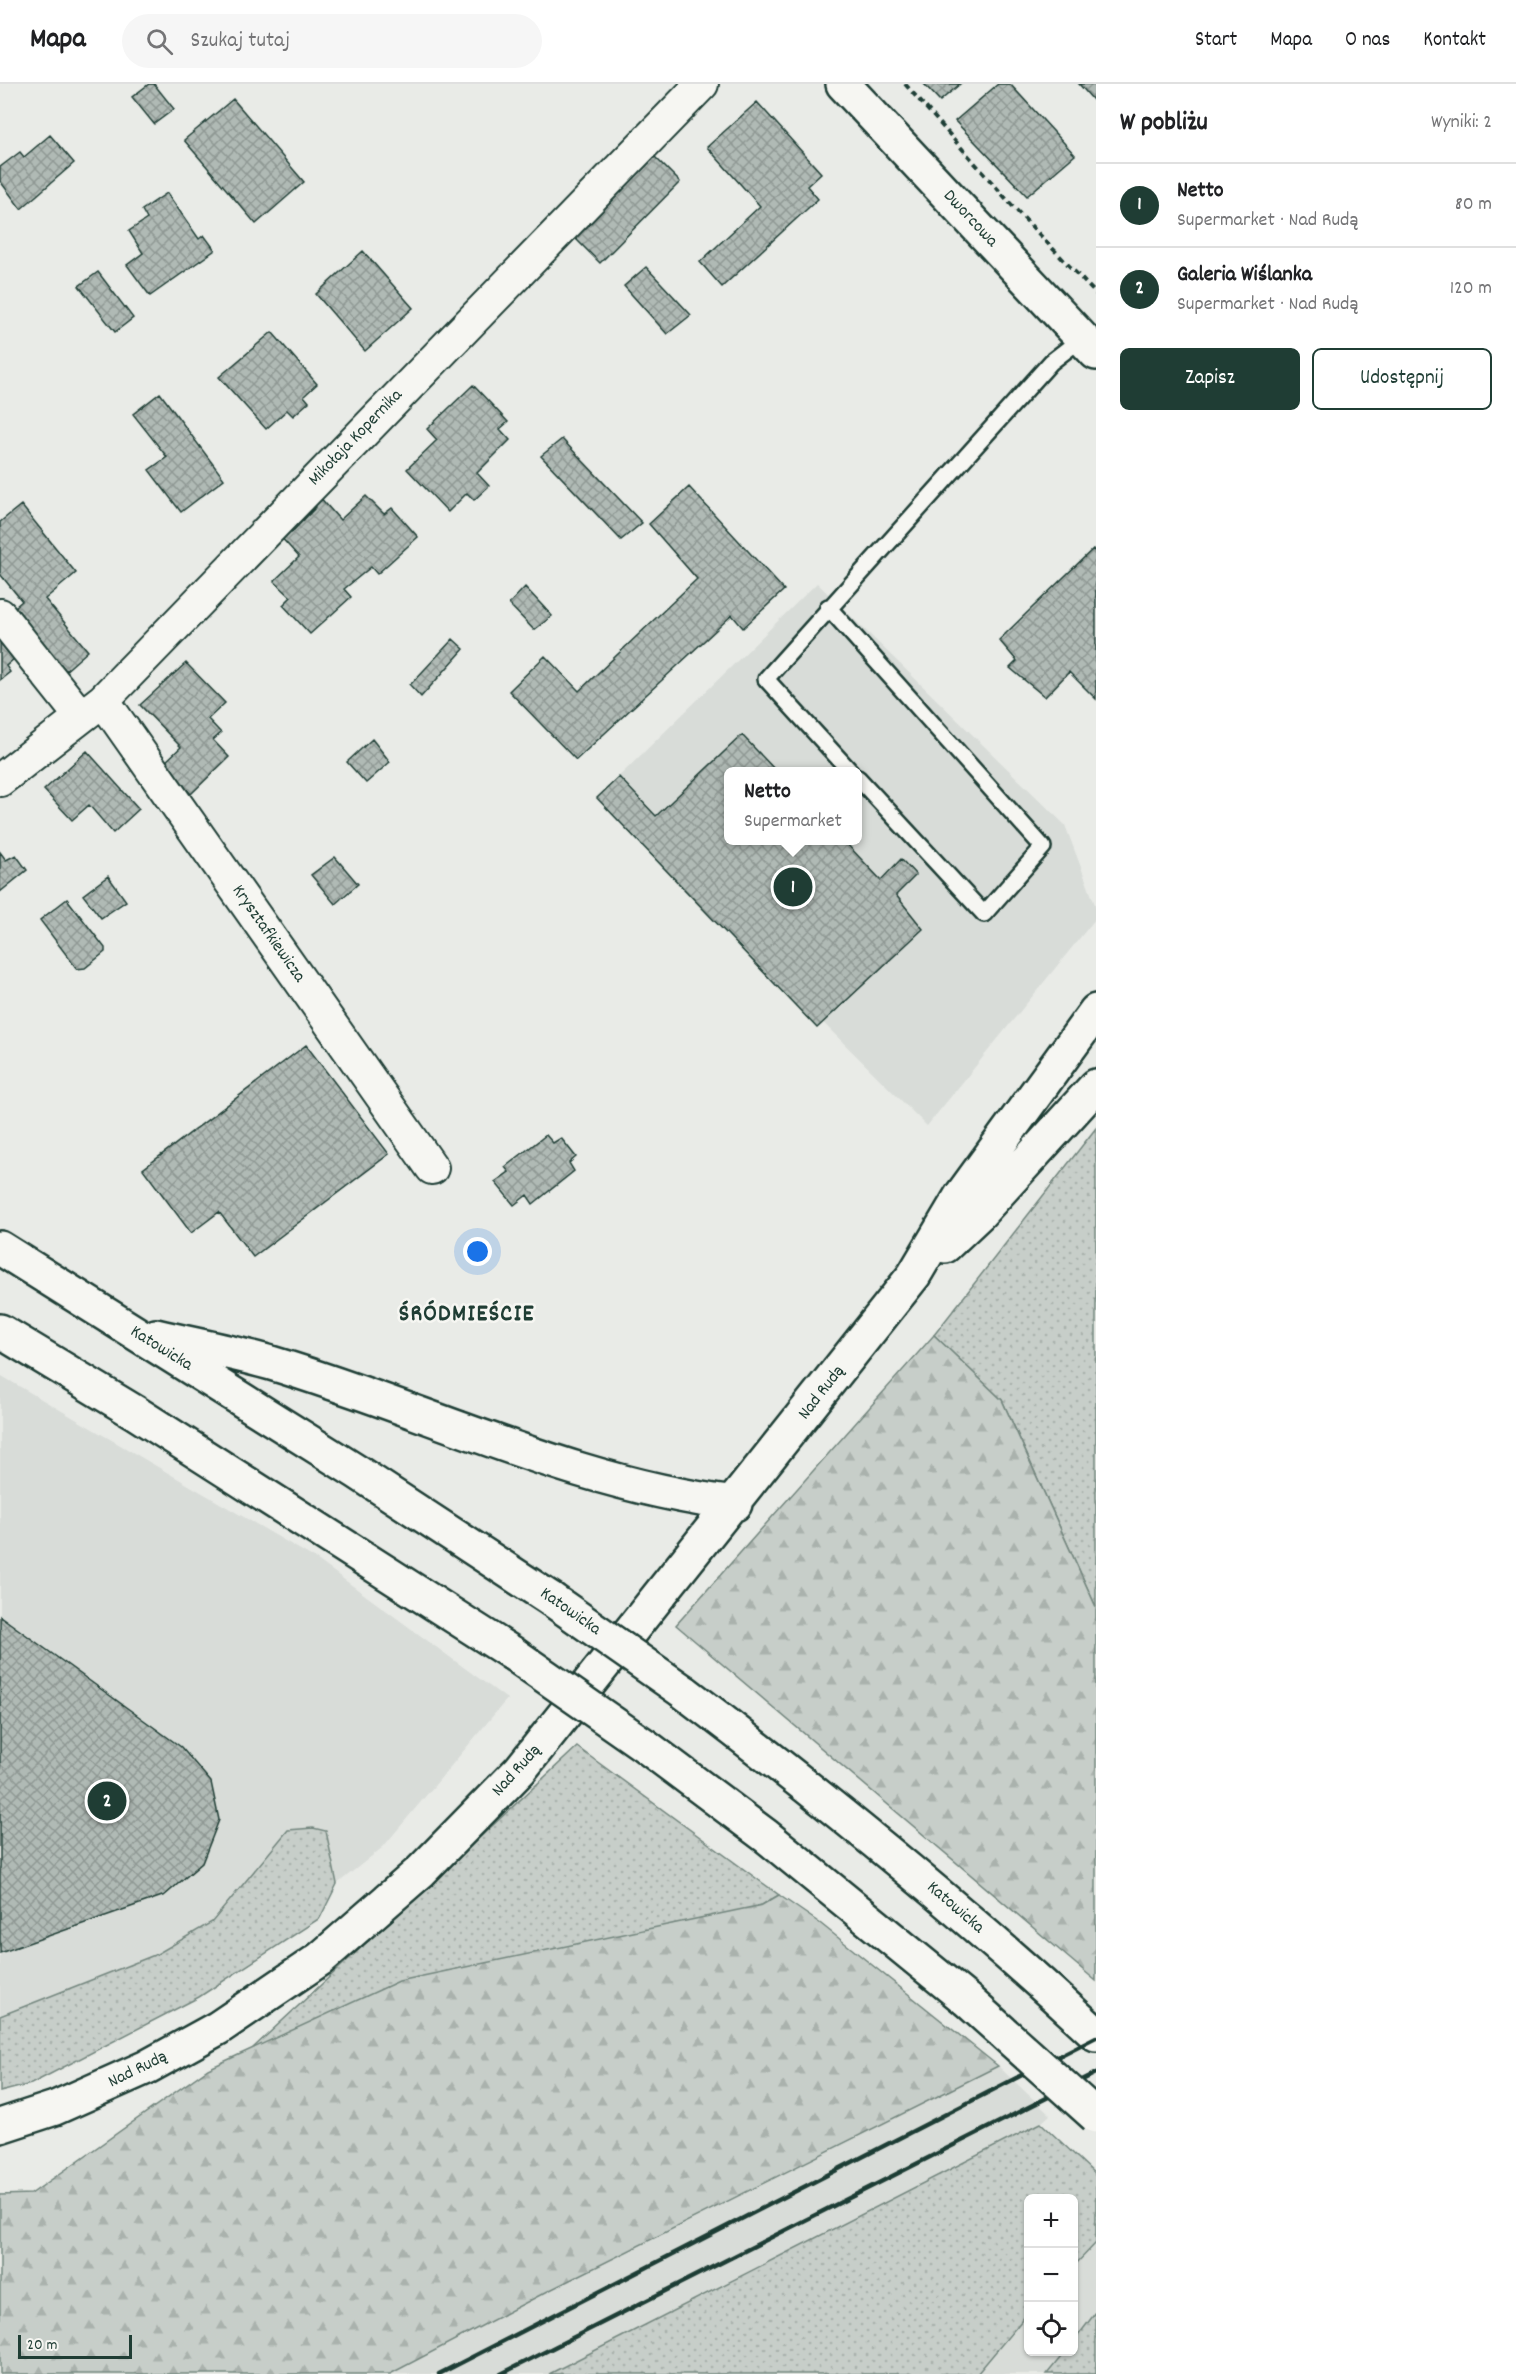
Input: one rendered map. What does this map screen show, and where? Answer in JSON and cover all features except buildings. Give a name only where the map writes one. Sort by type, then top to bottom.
[{"type":"main road","name":"Dworcowa","points":[[843,84],[1089,346]]},
{"type":"main road","name":"Nad Rudą","points":[[0,2126],[55,2108],[147,2067],[218,2028],[320,1959],[421,1871],[520,1770],[735,1504],[915,1275],[962,1196],[1096,1011]]},
{"type":"main road","name":"Nad Rudą","points":[[915,1275],[979,1214],[1096,1086]]},
{"type":"main road","name":"Katowicka","points":[[0,1248],[357,1472],[551,1599],[684,1692],[807,1785],[1022,1966],[1096,2034]]},
{"type":"main road","points":[[130,1330],[270,1363],[528,1452],[633,1485],[681,1497],[735,1504]]},
{"type":"main road","points":[[0,1331],[156,1426],[512,1653],[647,1747],[766,1836],[967,2000],[1096,2116]]},
{"type":"street","name":"Mikołaja Kopernika","points":[[0,780],[92,709],[702,84]]},
{"type":"street","name":"Krysztafkiewicza","points":[[0,615],[92,709],[432,1168]]},
{"type":"lane","points":[[847,767],[766,679],[828,607],[1051,362],[1089,346]]},
{"type":"lane","points":[[828,607],[1043,847],[984,914],[862,782]]},
{"type":"path","points":[[904,84],[1018,212],[1096,294]]},
{"type":"shaded area","points":[[817,583],[1065,825],[1096,907],[1096,918],[927,1126],[597,798]]},
{"type":"shaded area","points":[[0,1375],[316,1559],[507,1699],[383,1847],[260,1946],[0,2076]]},
{"type":"shaded area","points":[[998,2066],[1050,2115],[1041,2123],[549,2374],[383,2374]]},
{"type":"shaded area","points":[[1096,2243],[1096,2312],[1078,2336],[1078,2302],[1078,2262]]},
{"type":"shaded area","points":[[1024,2318],[1024,2356],[1062,2356],[1047,2374],[977,2374]]},
{"type":"green space","points":[[1096,1128],[1096,1607],[1002,1400],[934,1335]]},
{"type":"green space","points":[[934,1335],[1002,1400],[1096,1607],[1096,1981],[676,1625]]},
{"type":"green space","points":[[577,1747],[779,1895],[762,1905],[253,2048]]},
{"type":"green space","points":[[313,1828],[326,1831],[337,1884],[320,1918],[199,1997],[31,2084],[0,2092],[0,2016],[157,1954],[212,1922],[288,1830]]},
{"type":"green space","points":[[779,1895],[821,1924],[998,2066],[548,2291],[390,2374],[0,2374],[0,2195],[31,2194],[208,2069],[399,1981],[762,1905]]},
{"type":"green space","points":[[1041,2123],[1096,2175],[1096,2243],[1078,2262],[1078,2194],[1024,2194],[1024,2318],[977,2374],[549,2374]]},
{"type":"green space","points":[[1096,2312],[1096,2374],[1047,2374],[1062,2356],[1078,2356],[1078,2336]]},
{"type":"railway","points":[[439,2374],[1096,2037]]},
{"type":"railway","points":[[501,2374],[1096,2073]]},
{"type":"place","name":"Netto","points":[[793,887]]},
{"type":"place","name":"Galeria Wiślanka","points":[[107,1801]]},
{"type":"district","name":"ŚRÓDMIEŚCIE","points":[[467,1315]]}]
